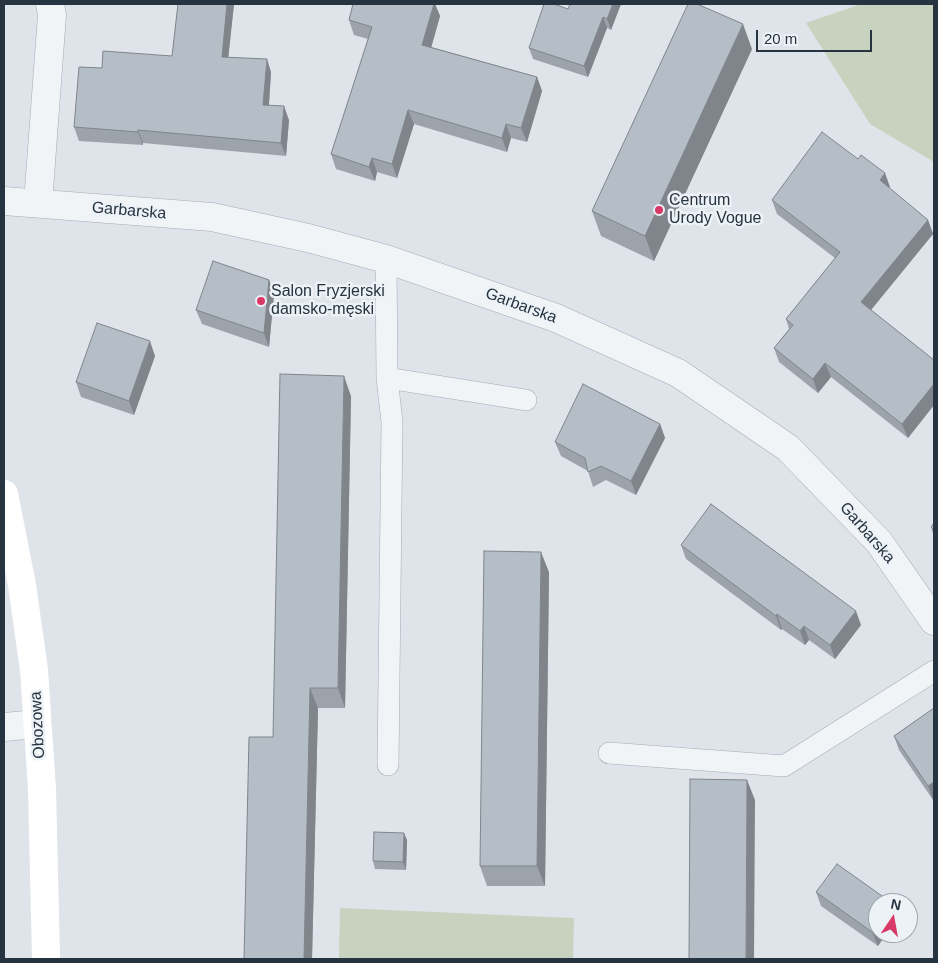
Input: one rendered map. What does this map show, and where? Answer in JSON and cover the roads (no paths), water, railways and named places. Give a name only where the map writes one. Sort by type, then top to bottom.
[{"type":"street","points":[[38,203],[52,16],[50,4]]},
{"type":"street","name":"Garbarska","points":[[4,201],[212,217],[308,238],[386,259],[556,318],[678,373],[788,448],[878,542],[934,621]]},
{"type":"street","name":"Obozowa","points":[[4,494],[22,585],[34,670],[42,788],[46,959]]},
{"type":"street","points":[[4,727],[37,724]]},
{"type":"lane","points":[[386,259],[387,378],[392,422],[388,765]]},
{"type":"lane","points":[[387,378],[526,400]]},
{"type":"lane","points":[[609,753],[784,766],[934,671]]},
{"type":"place","name":"Centrum Urody Vogue","points":[[659,210]]},
{"type":"place","name":"Salon Fryzjerski damsko-męski","points":[[261,301]]}]
